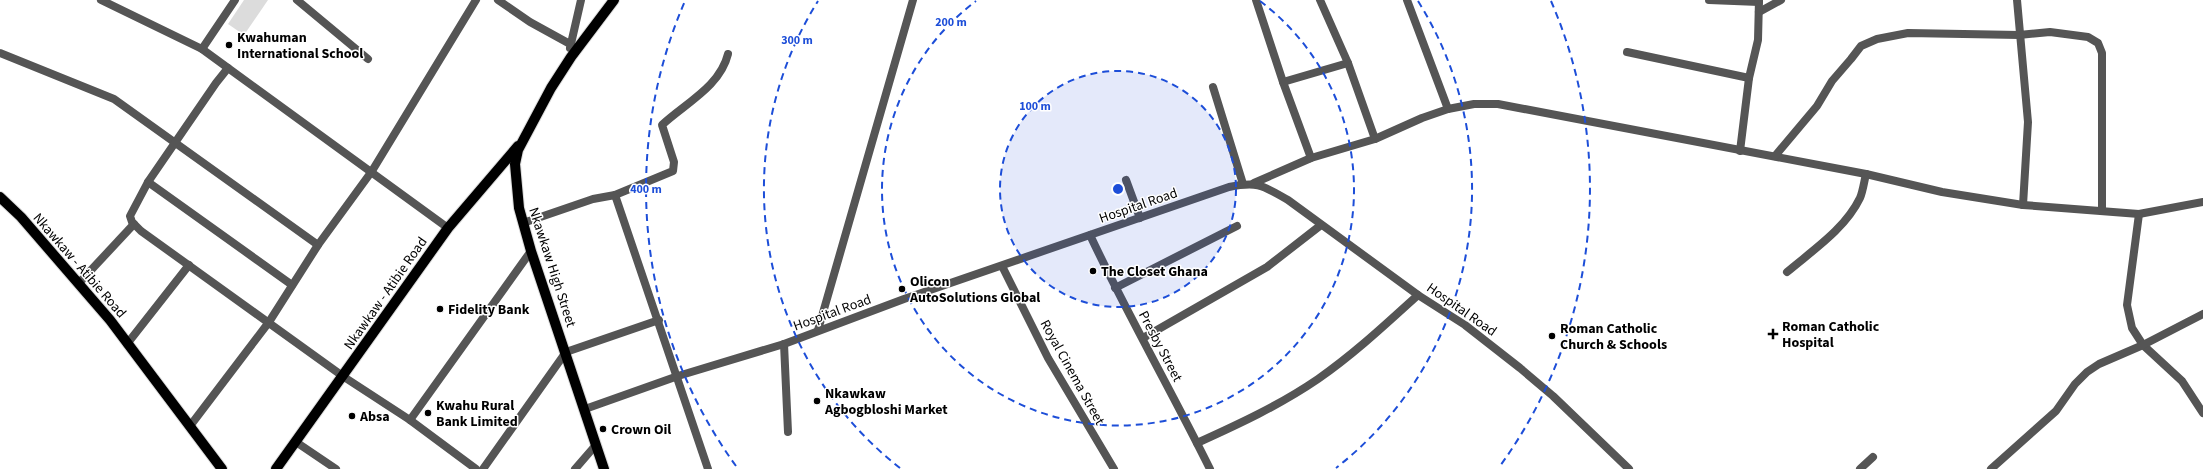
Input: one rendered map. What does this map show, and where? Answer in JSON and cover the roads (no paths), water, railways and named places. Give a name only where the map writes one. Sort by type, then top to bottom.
[{"type":"main road","name":"Nkawkaw High Street","points":[[604,469],[595,446],[585,409],[531,251],[519,208],[515,164],[518,150],[551,88],[571,57],[614,0]]},
{"type":"main road","name":"Nkawkaw - Atibie Road","points":[[276,469],[344,377],[448,228],[524,138]]},
{"type":"main road","name":"Nkawkaw - Atibie Road","points":[[0,197],[21,217],[79,283],[128,344],[222,469]]},
{"type":"street","points":[[101,0],[202,49],[372,171],[448,228]]},
{"type":"street","points":[[202,49],[235,0]]},
{"type":"street","points":[[297,0],[368,59]]},
{"type":"street","points":[[190,426],[269,322],[318,244],[372,171],[476,0]]},
{"type":"street","points":[[498,0],[530,22],[570,44]]},
{"type":"street","points":[[571,57],[570,44],[581,0]]},
{"type":"street","points":[[818,330],[913,0]]},
{"type":"street","points":[[1256,0],[1283,82],[1311,158]]},
{"type":"street","points":[[1320,0],[1348,63],[1375,139]]},
{"type":"street","points":[[1407,0],[1448,109]]},
{"type":"street","points":[[1709,0],[1759,1],[1758,40],[1749,78],[1740,151]]},
{"type":"street","points":[[1759,12],[1781,0]]},
{"type":"street","points":[[2017,0],[2028,122],[2023,205]]},
{"type":"street","points":[[1775,156],[1817,106],[1832,81],[1861,46],[1878,39],[1908,33],[2019,35],[2050,32],[2088,37],[2098,43],[2102,53],[2102,211]]},
{"type":"street","points":[[1626,52],[1749,78]]},
{"type":"street","points":[[0,53],[114,99],[318,244]]},
{"type":"street","points":[[523,223],[593,199],[615,195],[673,171],[674,162],[662,125],[695,100],[726,63],[728,54]]},
{"type":"street","points":[[1283,82],[1348,63]]},
{"type":"street","points":[[228,68],[175,141],[148,182],[130,216],[134,224],[344,377],[410,420],[476,469]]},
{"type":"street","points":[[1213,87],[1243,184]]},
{"type":"street","points":[[1254,183],[1311,158],[1375,139],[1422,118],[1448,109],[1474,104],[1498,104],[1866,174],[1942,192],[2023,205],[2139,214],[2203,202]]},
{"type":"street","points":[[1788,272],[1836,230],[1849,216],[1860,197],[1866,174]]},
{"type":"street","points":[[1126,180],[1140,218]]},
{"type":"street","points":[[148,182],[292,285]]},
{"type":"street","name":"Hospital Road","points":[[585,409],[678,376],[784,344],[904,299],[1140,218],[1243,184],[1254,183],[1268,188],[1418,295],[1465,325],[1553,396],[1625,468]]},
{"type":"street","points":[[615,195],[659,320],[708,469]]},
{"type":"street","points":[[2139,214],[2127,304],[2132,328],[2143,346],[2182,381],[2203,413]]},
{"type":"street","points":[[79,283],[134,224]]},
{"type":"street","points":[[1143,338],[1267,267],[1321,225]]},
{"type":"street","points":[[1115,288],[1237,226]]},
{"type":"street","name":"Presby Street","points":[[1090,235],[1115,288],[1143,338],[1210,469]]},
{"type":"street","points":[[410,420],[531,251]]},
{"type":"street","points":[[128,344],[189,265]]},
{"type":"street","name":"Royal Cinema Street","points":[[1002,266],[1048,358],[1114,469]]},
{"type":"street","points":[[1197,443],[1256,416],[1318,379],[1376,333],[1418,295]]},
{"type":"street","points":[[1991,469],[2056,411],[2075,384],[2087,372],[2119,354],[2143,346],[2203,314]]},
{"type":"street","points":[[483,469],[566,352],[659,320]]},
{"type":"street","points":[[784,344],[788,432]]},
{"type":"street","points":[[296,442],[336,469]]},
{"type":"street","points":[[575,469],[595,446]]},
{"type":"street","points":[[1860,469],[1873,457]]},
{"type":"place","name":"Kwahuman International School","points":[[229,45]]},
{"type":"place","name":"The Closet Ghana","points":[[1093,271]]},
{"type":"place","name":"Olicon AutoSolutions Global","points":[[902,289]]},
{"type":"place","name":"Fidelity Bank","points":[[440,309]]},
{"type":"place","name":"Roman Catholic Hospital","points":[[1773,334]]},
{"type":"place","name":"Roman Catholic Church & Schools","points":[[1552,336]]},
{"type":"place","name":"Nkawkaw Agbogbloshi Market","points":[[817,401]]},
{"type":"place","name":"Kwahu Rural Bank Limited","points":[[428,413]]},
{"type":"place","name":"Absa","points":[[352,416]]},
{"type":"place","name":"Crown Oil","points":[[603,429]]}]
